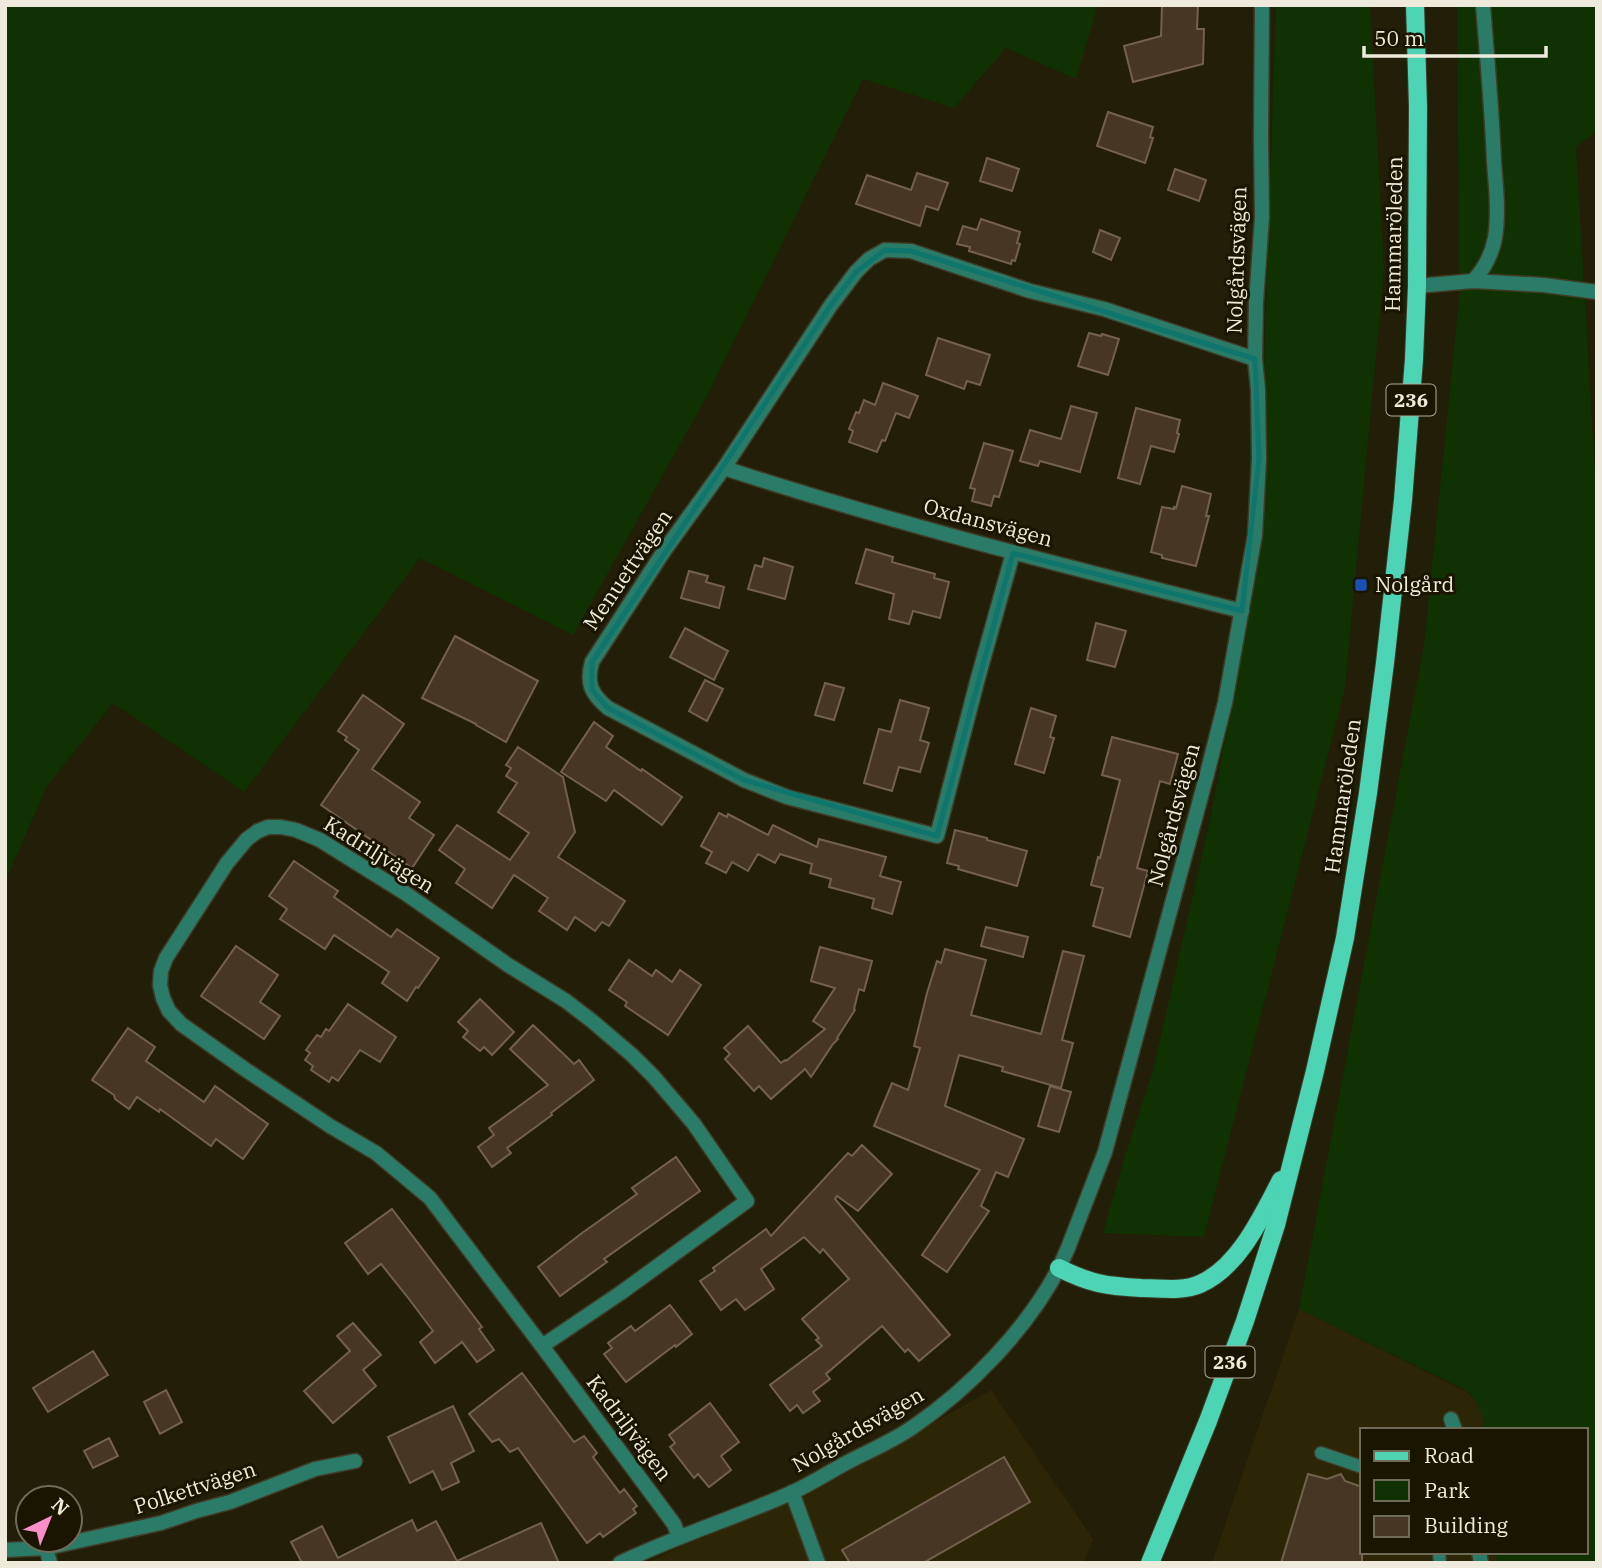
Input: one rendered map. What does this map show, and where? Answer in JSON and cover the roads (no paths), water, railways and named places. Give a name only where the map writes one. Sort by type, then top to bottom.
[{"type":"main road","name":"Hammaröleden","points":[[1150,1563],[1208,1421],[1276,1225],[1345,938],[1368,793],[1403,500],[1414,359],[1418,107],[1415,5]]},
{"type":"main road","name":"236","points":[[1059,1268],[1089,1282],[1107,1286],[1177,1289],[1199,1284],[1222,1270],[1238,1252],[1260,1219],[1294,1156]]},
{"type":"street","name":"Nolgårdsvägen","points":[[620,1563],[792,1492],[911,1429],[968,1383],[1017,1331],[1049,1286],[1068,1248],[1105,1152],[1207,774],[1225,703],[1255,535],[1259,459],[1255,359],[1262,217],[1262,5]]},
{"type":"street","points":[[1473,281],[1481,273],[1492,252],[1497,207],[1483,5]]},
{"type":"street","name":"Menuettvägen","points":[[1013,553],[937,836],[787,797],[744,780],[608,708],[592,690],[588,676],[592,662],[664,551],[724,468],[831,305],[856,272],[869,259],[885,250],[911,251],[1030,291],[1104,309],[1255,359]]},
{"type":"street","points":[[1417,285],[1473,281],[1544,285],[1597,292]]},
{"type":"street","name":"Oxdansvägen","points":[[724,468],[1013,553],[1242,611]]},
{"type":"street","name":"Kadriljvägen","points":[[542,1346],[622,1293],[747,1200],[694,1124],[654,1077],[632,1055],[566,1001],[508,965],[405,893],[320,840],[281,827],[268,827],[258,831],[247,839],[227,863],[166,958],[160,985],[169,1010],[181,1024],[246,1070],[376,1153],[430,1198],[674,1524],[679,1537]]},
{"type":"street","name":"Polkettvägen","points":[[5,1550],[48,1555],[230,1502],[315,1469],[355,1461]]},
{"type":"street","name":"Nolgårdsvägen","points":[[792,1492],[818,1563]]},
{"type":"lane","points":[[1321,1452],[1360,1465]]},
{"type":"place","name":"Nolgård","points":[[1361,585]]}]
